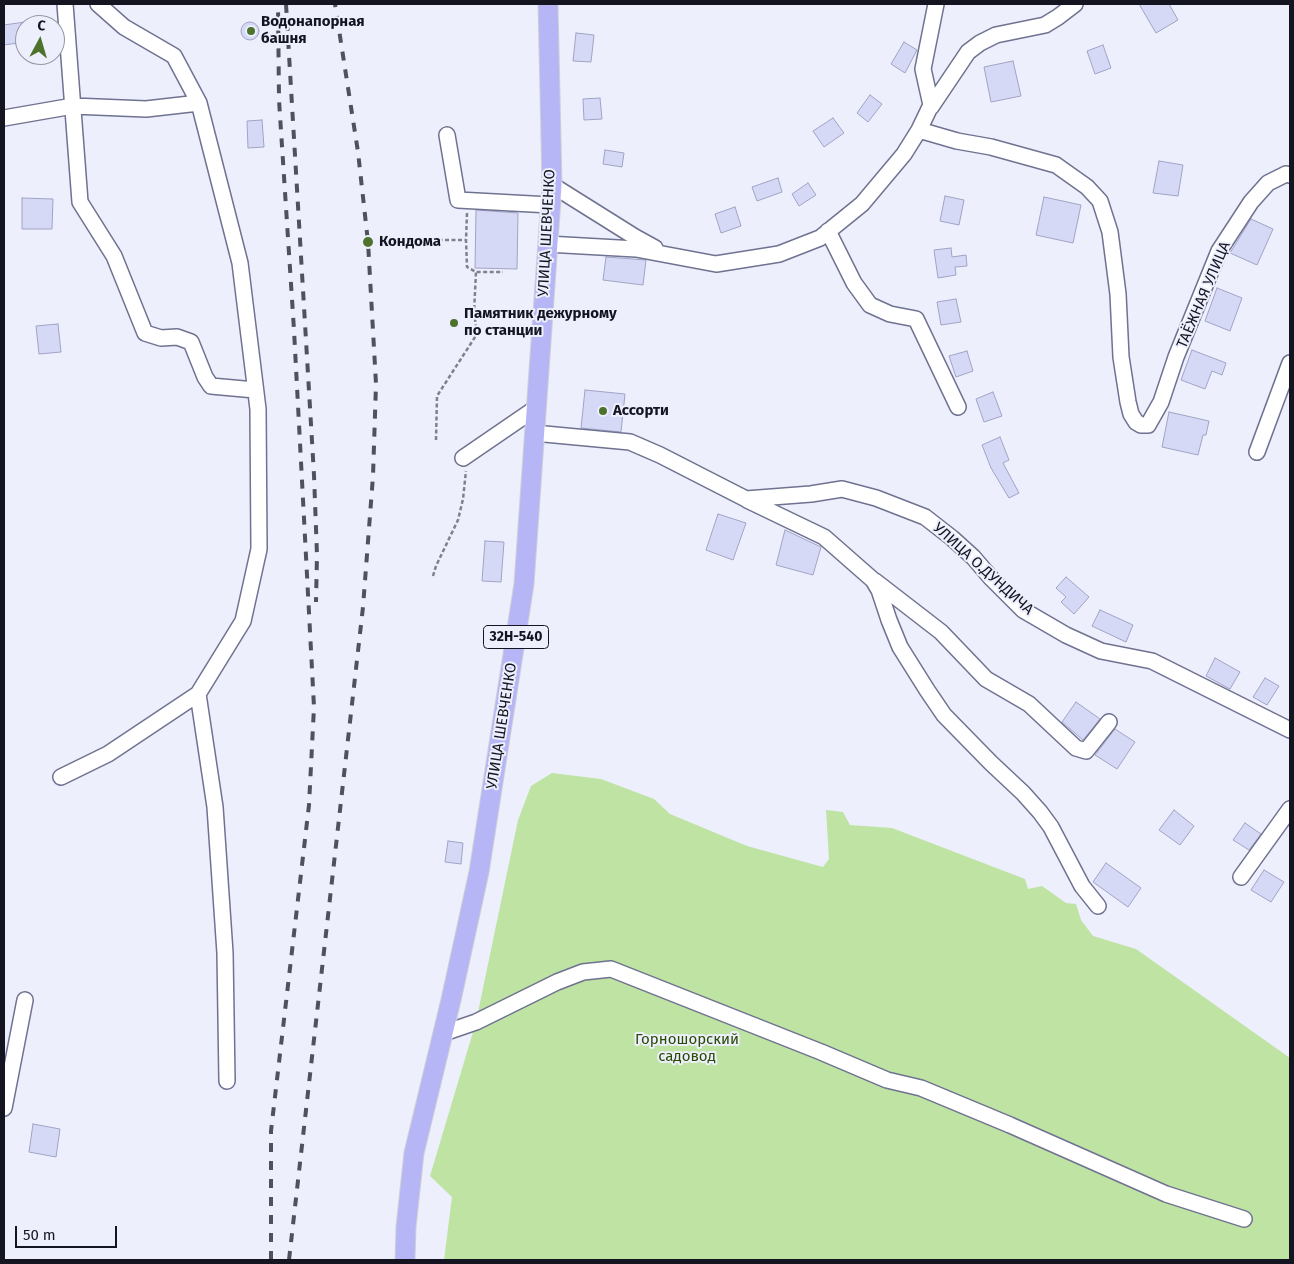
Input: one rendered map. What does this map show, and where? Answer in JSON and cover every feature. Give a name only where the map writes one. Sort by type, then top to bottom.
[{"type":"main road","name":"УЛИЦА ШЕВЧЕНКО","points":[[405,1260],[406,1227],[414,1153],[444,1033],[479,872],[524,584],[552,185],[548,4]]},
{"type":"street","points":[[64,4],[80,202],[114,256],[145,333],[161,338],[177,336],[191,342],[205,377],[212,386],[255,390]]},
{"type":"street","points":[[61,777],[108,754],[198,694],[243,621],[259,549],[258,409],[240,263],[199,103],[174,56],[124,27],[98,4]]},
{"type":"street","points":[[931,107],[923,69],[936,4]]},
{"type":"street","points":[[547,244],[636,249],[716,264],[779,254],[820,238],[862,204],[904,154],[931,107],[968,52],[996,35],[1045,25],[1075,4]]},
{"type":"street","points":[[4,118],[73,106],[146,109],[199,103]]},
{"type":"street","name":"ТАЁЖНАЯ УЛИЦА","points":[[919,130],[958,142],[991,147],[1056,165],[1080,182],[1100,200],[1110,232],[1118,294],[1121,357],[1131,414],[1136,422],[1141,425],[1148,425],[1161,402],[1176,357],[1219,252],[1251,202],[1268,183],[1286,174],[1290,175]]},
{"type":"street","points":[[447,135],[458,200],[550,205]]},
{"type":"street","points":[[552,185],[635,237],[672,256]]},
{"type":"street","points":[[828,231],[854,283],[870,305],[890,314],[916,319],[958,407]]},
{"type":"street","points":[[1257,452],[1290,363]]},
{"type":"street","points":[[465,456],[536,408]]},
{"type":"street","points":[[534,433],[630,442],[660,455],[824,537],[873,580],[941,632],[986,678],[1029,704],[1076,748],[1086,751],[1109,722]]},
{"type":"street","name":"УЛИЦА О.ДУНДИЧА","points":[[746,499],[812,494],[842,489],[876,498],[925,517],[973,557],[1023,610],[1066,635],[1101,651],[1152,660],[1290,730]]},
{"type":"street","points":[[873,580],[879,590],[888,620],[900,646],[944,715],[1040,812],[1051,827],[1082,886],[1098,906]]},
{"type":"street","points":[[198,694],[215,807],[225,953],[227,1081]]},
{"type":"street","points":[[1242,877],[1290,809]]},
{"type":"street","points":[[444,1033],[476,1022],[575,975],[583,972],[611,969],[822,1052],[887,1080],[930,1092],[1166,1194],[1244,1219]]},
{"type":"street","points":[[4,1108],[25,1000]]},
{"type":"path","points":[[475,201],[466,214],[467,267],[476,272],[503,272]]},
{"type":"path","points":[[432,240],[466,240]]},
{"type":"path","points":[[436,440],[437,396],[477,334],[474,312],[476,272]]},
{"type":"path","points":[[433,576],[458,520],[464,499],[465,456]]},
{"type":"green space","name":"Горношорский садовод","points":[[552,773],[601,779],[654,799],[670,814],[747,846],[823,867],[829,859],[826,810],[843,812],[850,825],[892,828],[1025,879],[1028,889],[1042,886],[1066,903],[1076,904],[1081,920],[1093,936],[1136,949],[1290,1058],[1290,1260],[444,1260],[452,1197],[430,1176],[476,1022],[518,820],[531,786]]},
{"type":"building","points":[[1139,4],[1169,4],[1178,20],[1156,33]]},
{"type":"building","name":"Водонапорная башня","points":[[250,22],[256,25],[259,31],[256,37],[250,40],[244,37],[241,31],[244,25]]},
{"type":"building","points":[[15,23],[15,43],[4,45],[4,25]]},
{"type":"building","points":[[576,33],[594,35],[591,62],[573,61]]},
{"type":"building","points":[[904,42],[917,50],[905,73],[891,64]]},
{"type":"building","points":[[1103,45],[1111,68],[1095,74],[1087,51]]},
{"type":"building","points":[[1013,61],[1021,96],[991,102],[984,67]]},
{"type":"building","points":[[870,95],[882,104],[868,122],[857,113]]},
{"type":"building","points":[[600,98],[602,119],[584,120],[583,99]]},
{"type":"building","points":[[833,118],[844,133],[824,147],[813,131]]},
{"type":"building","points":[[262,120],[264,147],[248,148],[247,121]]},
{"type":"building","points":[[605,150],[624,153],[622,167],[603,164]]},
{"type":"building","points":[[1159,161],[1183,165],[1178,196],[1153,193]]},
{"type":"building","points":[[778,178],[782,192],[757,201],[752,187]]},
{"type":"building","points":[[808,183],[816,195],[799,206],[792,194]]},
{"type":"building","points":[[945,196],[964,200],[959,225],[940,221]]},
{"type":"building","points":[[1044,197],[1081,205],[1073,243],[1036,235]]},
{"type":"building","points":[[22,198],[53,199],[52,229],[22,229]]},
{"type":"building","points":[[735,207],[741,226],[721,233],[715,214]]},
{"type":"building","points":[[476,210],[518,213],[517,269],[475,268]]},
{"type":"building","points":[[1251,219],[1273,229],[1257,265],[1230,253]]},
{"type":"building","points":[[951,248],[952,257],[966,255],[967,266],[955,267],[956,275],[938,278],[934,250]]},
{"type":"building","points":[[606,257],[646,260],[643,285],[603,280]]},
{"type":"building","points":[[1217,288],[1242,298],[1230,331],[1205,321]]},
{"type":"building","points":[[956,299],[961,322],[941,325],[937,302]]},
{"type":"building","points":[[58,324],[61,352],[39,354],[36,326]]},
{"type":"building","points":[[1192,350],[1226,363],[1222,375],[1212,371],[1205,389],[1181,380]]},
{"type":"building","points":[[967,351],[973,371],[956,377],[949,356]]},
{"type":"building","name":"Ассорти","points":[[585,390],[625,394],[621,432],[581,428]]},
{"type":"building","points":[[993,392],[1002,416],[984,422],[976,399]]},
{"type":"building","points":[[1169,412],[1209,421],[1198,455],[1162,447]]},
{"type":"building","points":[[1000,437],[1009,460],[1003,463],[1019,493],[1009,498],[991,468],[982,445]]},
{"type":"building","points":[[718,514],[746,523],[733,560],[706,550]]},
{"type":"building","points":[[785,530],[821,547],[813,575],[776,565]]},
{"type":"building","points":[[485,541],[504,542],[501,582],[482,581]]},
{"type":"building","points":[[1066,577],[1089,597],[1074,614],[1061,602],[1066,597],[1056,588]]},
{"type":"building","points":[[1100,610],[1133,625],[1126,642],[1092,626]]},
{"type":"building","points":[[1215,658],[1240,672],[1230,689],[1206,676]]},
{"type":"building","points":[[1265,678],[1279,686],[1267,705],[1253,697]]},
{"type":"building","points":[[1076,702],[1100,719],[1083,740],[1062,722]]},
{"type":"building","points":[[1115,729],[1135,742],[1117,769],[1095,755]]},
{"type":"building","points":[[1174,810],[1194,826],[1180,845],[1159,830]]},
{"type":"building","points":[[1245,823],[1261,834],[1249,850],[1233,840]]},
{"type":"building","points":[[448,841],[463,843],[461,864],[445,862]]},
{"type":"building","points":[[1106,863],[1141,888],[1128,907],[1093,882]]},
{"type":"building","points":[[1264,870],[1284,882],[1271,902],[1251,890]]},
{"type":"building","points":[[33,1124],[60,1129],[56,1157],[29,1152]]},
{"type":"railway","points":[[271,1260],[271,1131],[309,805],[314,707],[294,330],[279,100],[278,4]]},
{"type":"railway","points":[[286,4],[314,475],[317,555],[316,602]]},
{"type":"railway","points":[[289,1260],[363,607],[373,476],[376,384],[368,242],[358,152],[335,4]]},
{"type":"place","name":"Водонапорная башня","points":[[251,31]]},
{"type":"place","name":"Кондома","points":[[368,242]]},
{"type":"place","name":"Памятник дежурному по станции","points":[[454,323]]},
{"type":"place","name":"Ассорти","points":[[603,411]]}]
